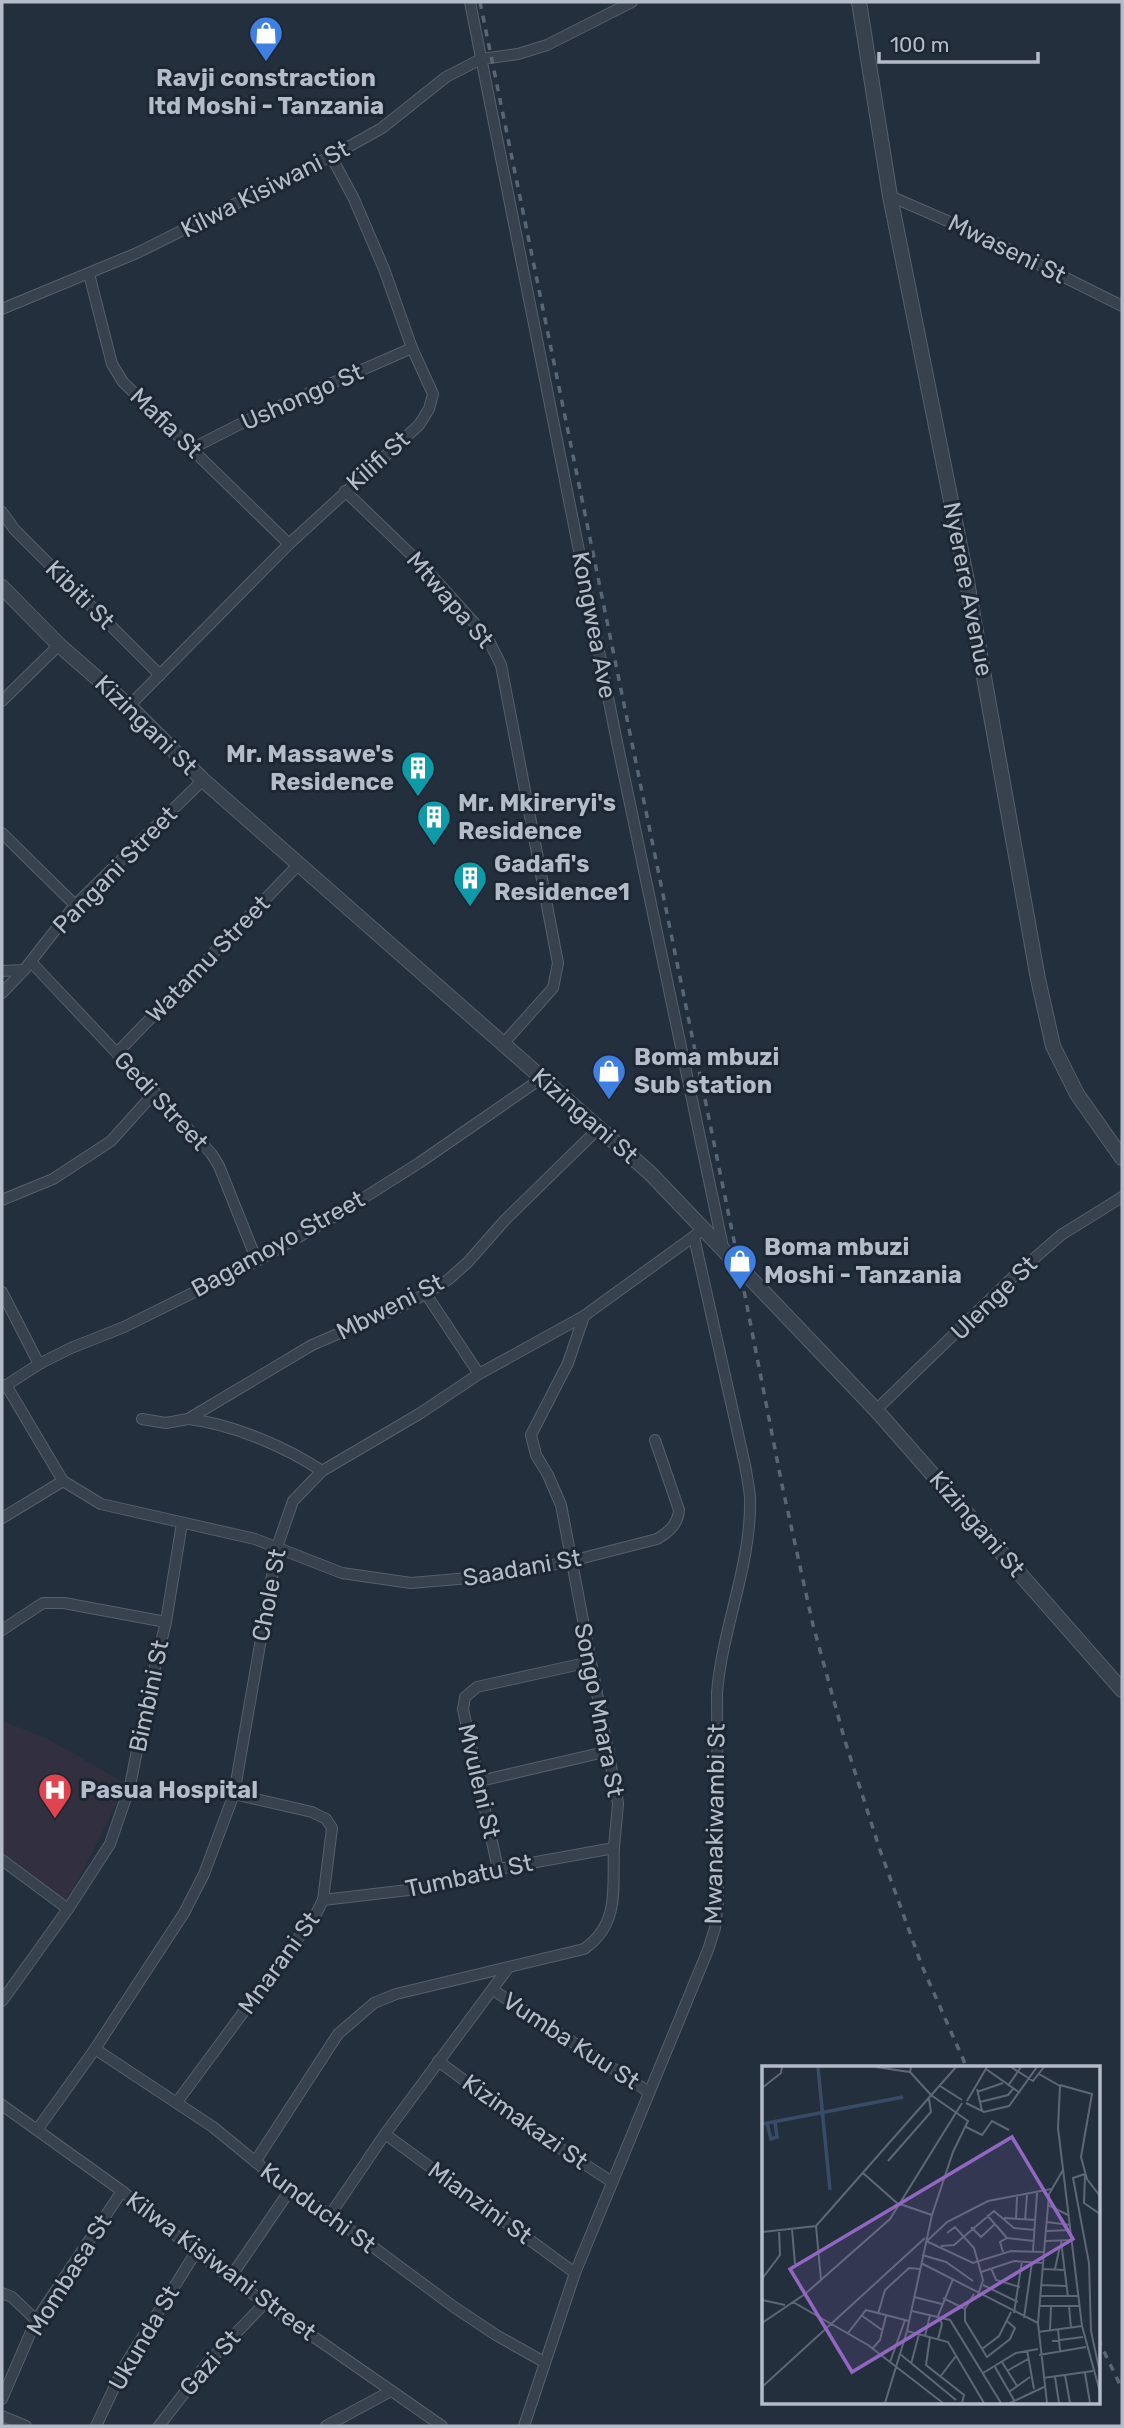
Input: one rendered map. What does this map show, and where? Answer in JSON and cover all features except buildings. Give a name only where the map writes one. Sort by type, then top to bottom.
[{"type":"street","name":"Kongwea Ave","points":[[470,2],[614,728],[723,1247]]},
{"type":"street","name":"Kilwa Kisiwani St","points":[[2,309],[137,253],[331,156],[382,128],[446,76],[481,59],[518,54],[547,45],[632,2]]},
{"type":"street","name":"Nyerere Avenue","points":[[859,2],[890,196],[966,576],[1038,979],[1053,1046],[1077,1094],[1122,1158]]},
{"type":"street","name":"Kilifi St","points":[[129,706],[289,544],[419,425],[429,409],[433,394],[412,348],[384,269],[354,199],[331,156]]},
{"type":"street","name":"Mwaseni St","points":[[890,196],[982,236],[1122,306]]},
{"type":"street","name":"Mafia St","points":[[89,274],[112,364],[122,382],[289,544]]},
{"type":"street","name":"Ushongo St","points":[[193,448],[250,419],[412,348]]},
{"type":"street","name":"Mtwapa St","points":[[345,491],[423,566],[487,636],[502,665],[558,963],[553,988],[502,1045]]},
{"type":"street","name":"Kibiti St","points":[[2,512],[14,529],[160,675]]},
{"type":"street","name":"Kizingani St","points":[[2,587],[58,645],[129,706],[203,780],[650,1173],[699,1232],[723,1247],[876,1410],[1122,1690]]},
{"type":"street","points":[[2,701],[58,645]]},
{"type":"street","name":"Pangani Street","points":[[2,993],[28,966],[75,905],[203,780]]},
{"type":"street","points":[[2,833],[75,905]]},
{"type":"street","name":"Watamu Street","points":[[117,1053],[299,864]]},
{"type":"street","points":[[2,971],[28,966]]},
{"type":"street","name":"Gedi Street","points":[[28,966],[117,1053],[211,1153],[219,1166],[257,1261]]},
{"type":"street","name":"Bagamoyo Street","points":[[4,1387],[39,1364],[71,1348],[124,1327],[257,1261],[408,1170],[542,1078]]},
{"type":"street","points":[[2,1200],[53,1179],[111,1140],[155,1092]]},
{"type":"street","name":"Mbweni St","points":[[142,1419],[166,1423],[188,1419],[312,1345],[426,1294],[468,1262],[505,1220],[599,1128]]},
{"type":"street","name":"Ulenge St","points":[[876,1410],[1014,1276],[1061,1235],[1122,1198]]},
{"type":"street","name":"Chole St","points":[[37,2130],[95,2049],[184,1913],[204,1874],[234,1794],[277,1546],[293,1501],[322,1471],[419,1414],[480,1374],[584,1316],[699,1232]]},
{"type":"street","name":"Mwanakiwambi St","points":[[524,2426],[575,2273],[715,1928],[718,1903],[719,1666],[739,1584],[750,1497],[699,1232]]},
{"type":"street","points":[[2,1292],[39,1364]]},
{"type":"street","points":[[426,1294],[480,1374]]},
{"type":"street","name":"Songo Mnara St","points":[[255,2162],[338,2034],[360,2013],[374,2003],[396,1994],[584,1949],[600,1934],[614,1904],[614,1848],[618,1803],[610,1751],[590,1662],[561,1505],[536,1455],[531,1435],[568,1363],[584,1316]]},
{"type":"street","points":[[2,1518],[63,1481],[4,1387]]},
{"type":"street","points":[[188,1419],[206,1421],[251,1436],[306,1460],[322,1471]]},
{"type":"street","name":"Saadani St","points":[[63,1481],[101,1504],[277,1546],[342,1573],[411,1583],[504,1575],[571,1561],[657,1539],[667,1534],[679,1518],[679,1510],[654,1440]]},
{"type":"street","name":"Bimbini St","points":[[2,2001],[68,1909],[110,1844],[130,1786],[166,1622],[182,1523]]},
{"type":"street","points":[[2,1630],[44,1603],[64,1603],[166,1622]]},
{"type":"street","name":"Mvuleni St","points":[[498,1869],[463,1709],[465,1697],[477,1687],[590,1662]]},
{"type":"street","points":[[480,1781],[610,1751]]},
{"type":"street","name":"Mnarani St","points":[[177,2102],[316,1914],[323,1900],[332,1828],[327,1819],[312,1812],[234,1794]]},
{"type":"street","name":"Tumbatu St","points":[[323,1900],[417,1889],[498,1869],[614,1848]]},
{"type":"street","points":[[2,1860],[68,1909]]},
{"type":"street","points":[[330,2215],[384,2134],[508,1968]]},
{"type":"street","points":[[2,1978],[13,1986]]},
{"type":"street","name":"Vumba Kuu St","points":[[493,1990],[649,2092]]},
{"type":"street","name":"Kunduchi St","points":[[95,2049],[213,2127],[290,2190],[330,2215],[454,2307],[544,2362]]},
{"type":"street","name":"Kizimakazi St","points":[[438,2061],[526,2126],[612,2182]]},
{"type":"street","name":"Kilwa Kisiwani Street","points":[[2,2105],[122,2191],[230,2278],[442,2426]]},
{"type":"street","name":"Mianzini St","points":[[384,2134],[575,2273]]},
{"type":"street","points":[[230,2278],[290,2190]]},
{"type":"street","name":"Mombasa St","points":[[2,2399],[37,2320],[122,2191]]},
{"type":"street","name":"Ukunda St","points":[[96,2426],[124,2365],[195,2252]]},
{"type":"street","points":[[2,2281],[7,2295],[37,2320]]},
{"type":"street","name":"Gazi St","points":[[159,2426],[208,2362],[265,2303]]},
{"type":"street","points":[[326,2426],[391,2391]]},
{"type":"street","points":[[2,2416],[26,2426]]},
{"type":"shaded area","name":"Pasua Hospital","points":[[2,1721],[48,1739],[126,1784],[67,1902],[2,1855]]},
{"type":"railway","points":[[480,2],[782,1485],[813,1625],[845,1741],[880,1850],[922,1966],[966,2066]]},
{"type":"railway","points":[[1100,2343],[1122,2389]]},
{"type":"place","name":"Ravji constraction ltd Moshi - Tanzania","points":[[266,63]]},
{"type":"place","name":"Mr. Massawe's Residence","points":[[418,798]]},
{"type":"place","name":"Mr. Mkireryi's Residence","points":[[434,847]]},
{"type":"place","name":"Gadafi's Residence1","points":[[470,908]]},
{"type":"place","name":"Boma mbuzi Sub station","points":[[609,1101]]},
{"type":"place","name":"Boma mbuzi Moshi - Tanzania","points":[[740,1291]]},
{"type":"place","name":"Pasua Hospital","points":[[55,1820]]}]
